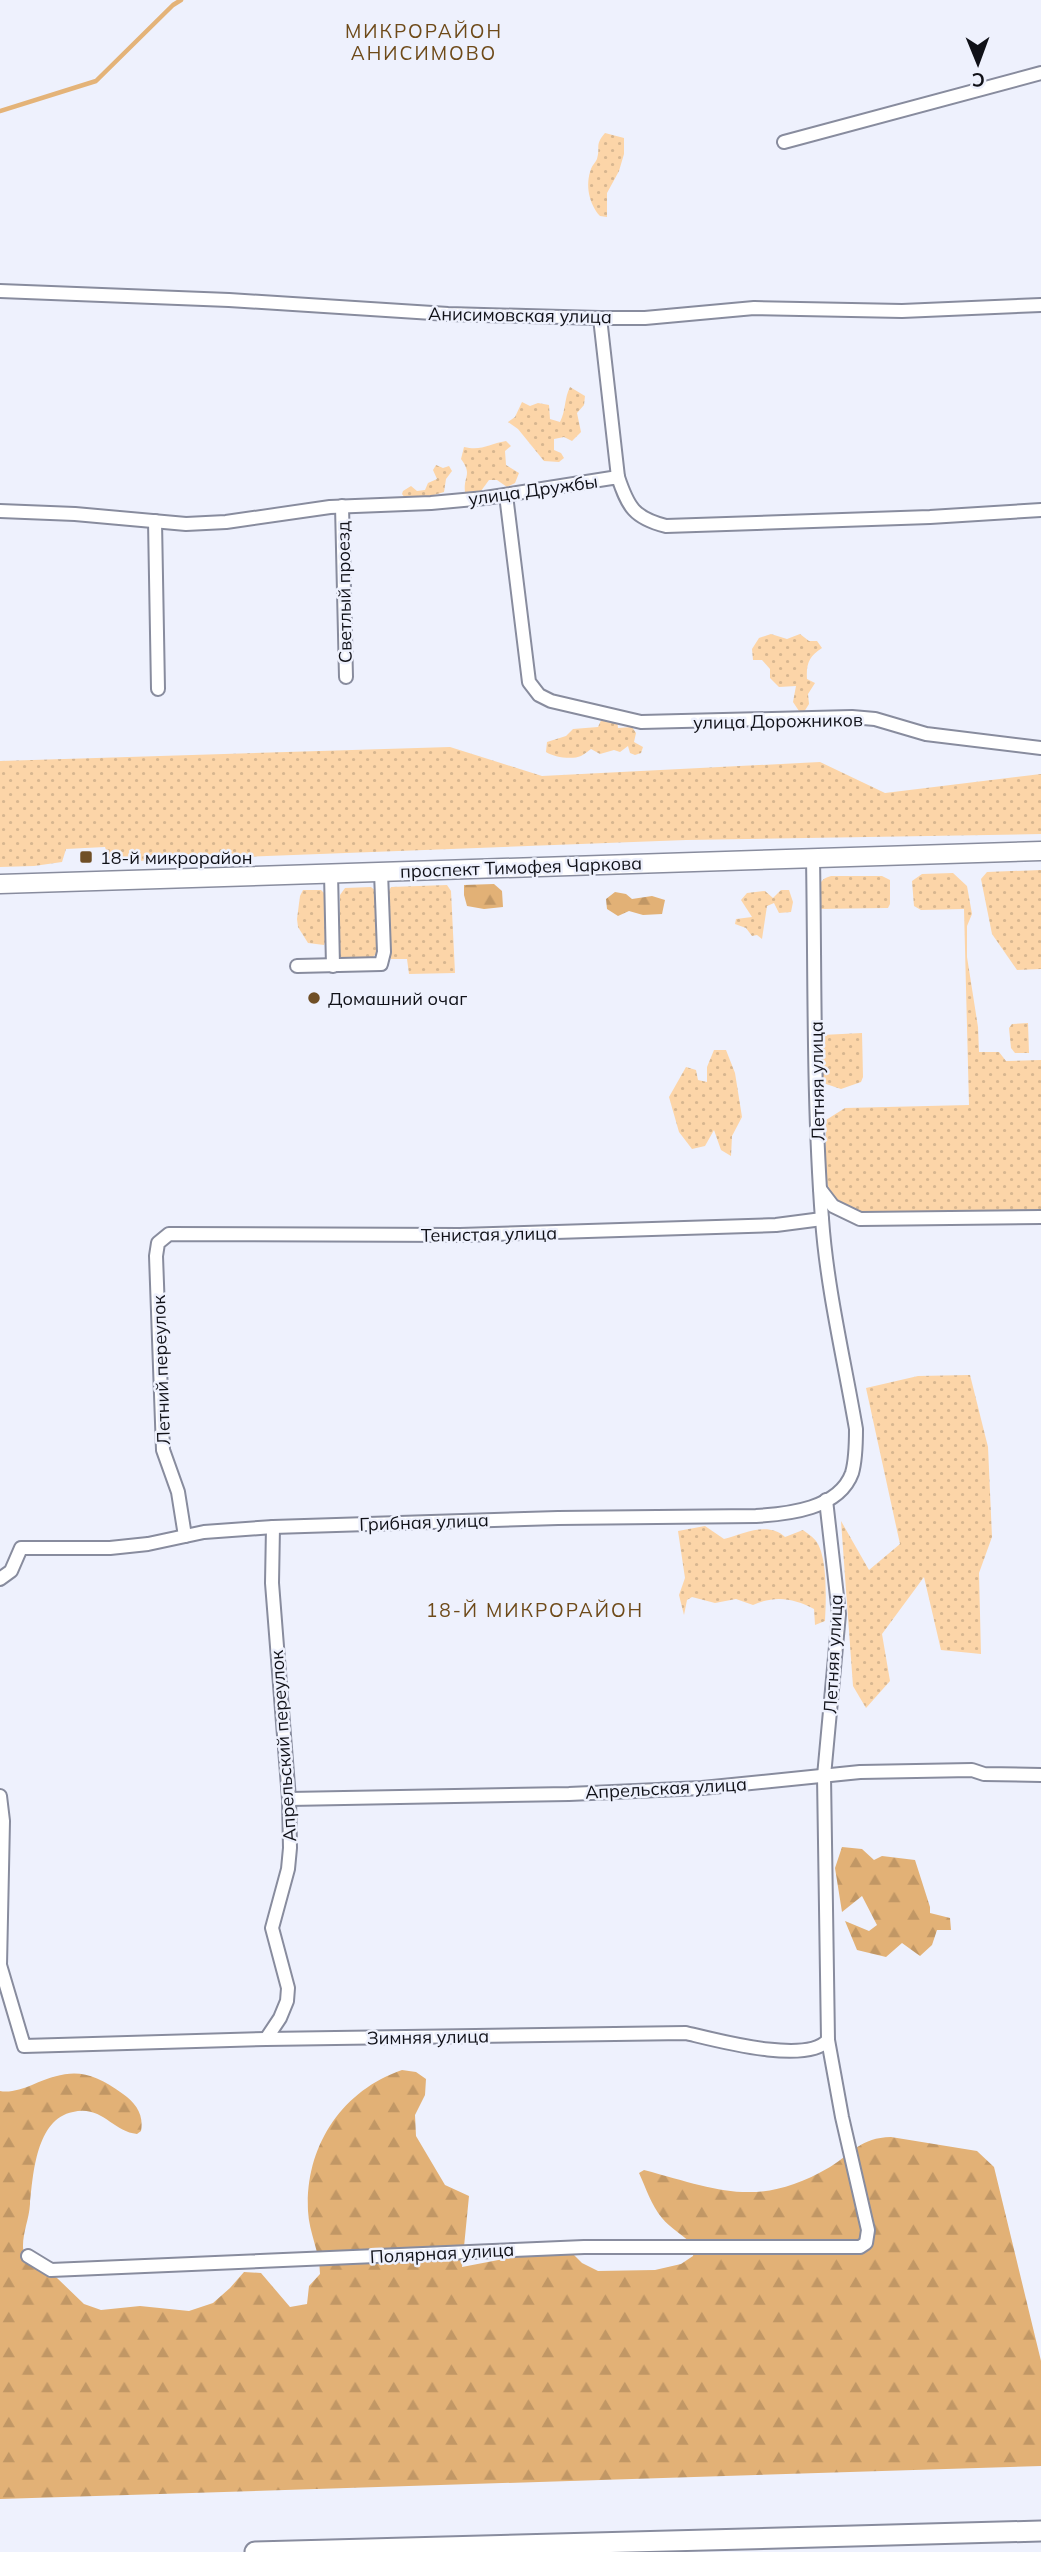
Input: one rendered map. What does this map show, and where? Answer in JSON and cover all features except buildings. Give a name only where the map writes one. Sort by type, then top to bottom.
[{"type":"main road","name":"проспект Тимофея Чаркова","points":[[0,884],[1041,851]]},
{"type":"main road","points":[[255,2552],[1041,2531]]},
{"type":"street","points":[[784,142],[1041,73]]},
{"type":"street","name":"Анисимовская улица","points":[[0,291],[229,300],[448,314],[600,318],[645,318],[754,308],[902,311],[1041,306]]},
{"type":"street","points":[[600,318],[618,477]]},
{"type":"street","name":"улица Дружбы","points":[[0,511],[186,524],[226,523],[342,506],[431,503],[506,495],[618,477],[625,499],[635,512],[648,521],[666,526],[903,518],[1041,510]]},
{"type":"street","name":"улица Дорожников","points":[[506,495],[529,682],[539,695],[551,701],[641,722],[852,717],[875,719],[926,734],[1041,748]]},
{"type":"street","name":"Светлый проезд","points":[[342,506],[346,677]]},
{"type":"street","points":[[155,521],[158,689]]},
{"type":"street","name":"Летняя улица","points":[[813,858],[816,1097],[822,1219],[826,1257],[856,1429],[852,1473],[843,1488],[826,1500],[839,1614],[824,1776],[828,2040],[842,2117],[868,2230],[866,2243],[860,2247]]},
{"type":"street","points":[[297,966],[381,964],[384,951],[381,872]]},
{"type":"street","points":[[331,873],[333,966]]},
{"type":"street","points":[[820,1189],[833,1206],[860,1219],[1041,1217]]},
{"type":"street","name":"Тенистая улица","points":[[158,1243],[169,1234],[460,1236],[776,1225],[822,1219]]},
{"type":"street","name":"Летний переулок","points":[[158,1243],[156,1256],[163,1450],[178,1492],[185,1536]]},
{"type":"street","name":"Грибная улица","points":[[0,1580],[11,1571],[21,1548],[110,1548],[148,1544],[204,1532],[273,1527],[558,1518],[756,1516],[782,1514],[826,1500]]},
{"type":"street","name":"Апрельский переулок","points":[[266,2039],[287,2001],[288,1988],[272,1928],[288,1869],[290,1849],[289,1799],[272,1583],[273,1527]]},
{"type":"street","name":"Апрельская улица","points":[[289,1799],[596,1793],[702,1788],[860,1772],[944,1769],[972,1770],[984,1774],[1041,1775]]},
{"type":"street","name":"Зимняя улица","points":[[0,1796],[3,1821],[0,1965],[24,2046],[266,2039],[686,2033],[726,2044],[764,2049],[810,2049],[822,2046],[828,2040]]},
{"type":"street","name":"Полярная улица","points":[[28,2256],[51,2270],[584,2247],[860,2247]]},
{"type":"shaded area","points":[[605,133],[624,138],[624,154],[619,171],[607,193],[607,217],[600,216],[596,211],[588,188],[589,175]]},
{"type":"shaded area","points":[[570,387],[585,396],[584,405],[577,413],[581,432],[572,441],[564,437],[554,439],[554,450],[564,458],[559,462],[544,461],[518,429],[508,422],[515,417],[522,402],[530,406],[538,403],[549,405],[550,419],[560,422]]},
{"type":"shaded area","points":[[506,441],[511,446],[505,451],[506,465],[519,473],[515,483],[507,487],[497,480],[489,480],[481,491],[465,492],[467,472],[461,459],[464,447],[481,448]]},
{"type":"shaded area","points":[[436,465],[443,468],[449,466],[452,471],[446,479],[444,492],[424,498],[405,498],[403,491],[411,486],[417,491],[425,490],[428,483],[437,479],[433,470]]},
{"type":"shaded area","points":[[771,634],[787,639],[800,634],[809,641],[817,641],[822,648],[811,657],[808,665],[807,679],[815,683],[808,694],[809,704],[804,712],[799,711],[793,702],[796,686],[779,687],[770,678],[770,669],[762,660],[753,660],[752,649],[759,638]]},
{"type":"shaded area","points":[[603,716],[617,720],[618,728],[632,727],[636,733],[634,742],[643,747],[641,753],[630,753],[628,746],[620,752],[614,750],[600,754],[591,749],[573,758],[558,757],[546,752],[547,742],[566,736],[573,729],[598,727]]},
{"type":"shaded area","points":[[450,747],[542,776],[820,762],[885,793],[1041,774],[1041,834],[686,840],[110,862],[105,847],[66,849],[62,862],[0,867],[0,761]]},
{"type":"shaded area","points":[[1041,870],[1041,969],[1017,970],[992,934],[981,879],[987,872]]},
{"type":"shaded area","points":[[953,873],[967,886],[972,914],[967,926],[967,957],[978,1027],[979,1052],[999,1052],[1006,1061],[1041,1060],[1041,1213],[883,1215],[844,1205],[834,1197],[828,1187],[826,1120],[845,1108],[969,1105],[964,909],[921,910],[914,906],[912,881],[922,874]]},
{"type":"shaded area","points":[[831,876],[882,876],[890,880],[888,908],[819,909],[820,885]]},
{"type":"shaded area","points":[[447,885],[451,891],[455,973],[409,974],[407,959],[391,959],[387,894],[391,887]]},
{"type":"shaded area","points":[[371,887],[378,893],[378,952],[361,962],[340,959],[340,895],[345,888]]},
{"type":"shaded area","points":[[303,890],[321,890],[325,894],[327,937],[324,945],[308,943],[298,927],[300,896]]},
{"type":"shaded area","points":[[781,890],[789,890],[793,902],[791,912],[779,913],[774,903],[767,906],[762,939],[757,935],[752,936],[746,928],[735,924],[736,919],[752,917],[741,900],[747,893],[765,891],[773,898]]},
{"type":"shaded area","points":[[1028,1023],[1029,1053],[1015,1053],[1011,1048],[1009,1028],[1012,1024]]},
{"type":"shaded area","points":[[862,1033],[861,1082],[841,1089],[826,1084],[823,1079],[822,1035]]},
{"type":"shaded area","points":[[714,1050],[726,1050],[735,1073],[742,1117],[732,1136],[731,1156],[721,1150],[714,1130],[705,1146],[692,1149],[679,1132],[669,1097],[686,1067],[696,1070],[698,1080],[707,1082],[707,1067]]},
{"type":"shaded area","points":[[970,1375],[988,1447],[992,1537],[979,1573],[981,1654],[941,1650],[924,1577],[882,1634],[890,1681],[866,1708],[853,1686],[841,1521],[869,1570],[900,1544],[866,1388],[918,1376]]},
{"type":"shaded area","points":[[705,1526],[724,1539],[763,1529],[778,1532],[785,1537],[803,1530],[810,1535],[816,1541],[823,1557],[825,1621],[815,1625],[814,1609],[784,1599],[753,1605],[736,1599],[715,1603],[692,1597],[687,1600],[684,1615],[679,1595],[685,1578],[678,1531]]},
{"type":"green space","points":[[494,884],[502,891],[503,907],[484,909],[467,906],[464,885]]},
{"type":"green space","points":[[615,892],[626,894],[632,899],[652,896],[665,900],[662,914],[643,915],[629,911],[618,916],[607,909],[606,899]]},
{"type":"green space","points":[[842,1847],[862,1849],[874,1860],[882,1856],[915,1860],[930,1913],[950,1918],[951,1930],[937,1930],[932,1945],[920,1956],[902,1943],[886,1957],[857,1950],[845,1921],[869,1931],[877,1925],[862,1896],[842,1912],[835,1868]]},
{"type":"green space","points":[[402,2070],[416,2072],[426,2079],[425,2095],[415,2115],[416,2136],[445,2185],[469,2196],[462,2267],[566,2247],[582,2263],[598,2271],[655,2270],[681,2264],[693,2256],[695,2247],[658,2213],[639,2173],[644,2170],[717,2189],[759,2192],[804,2180],[830,2167],[864,2143],[880,2138],[891,2137],[977,2151],[994,2167],[1041,2361],[1041,2466],[0,2499],[0,2091],[16,2090],[58,2076],[79,2074],[100,2080],[123,2094],[132,2101],[140,2115],[142,2125],[137,2134],[121,2129],[92,2112],[73,2112],[51,2125],[39,2150],[24,2236],[24,2256],[42,2271],[57,2278],[84,2304],[101,2310],[140,2306],[189,2311],[213,2303],[244,2272],[261,2273],[290,2307],[307,2304],[309,2286],[320,2274],[308,2211],[309,2187],[320,2144],[331,2124],[361,2092],[380,2079]]},
{"type":"waterway","points":[[0,111],[96,81],[181,0]]},
{"type":"place","name":"18-й микрорайон","points":[[86,857]]},
{"type":"place","name":"Домашний очаг","points":[[314,998]]},
{"type":"district","name":"МИКРОРАЙОН АНИСИМОВО","points":[[424,42]]},
{"type":"district","name":"18-Й МИКРОРАЙОН","points":[[535,1610]]}]
